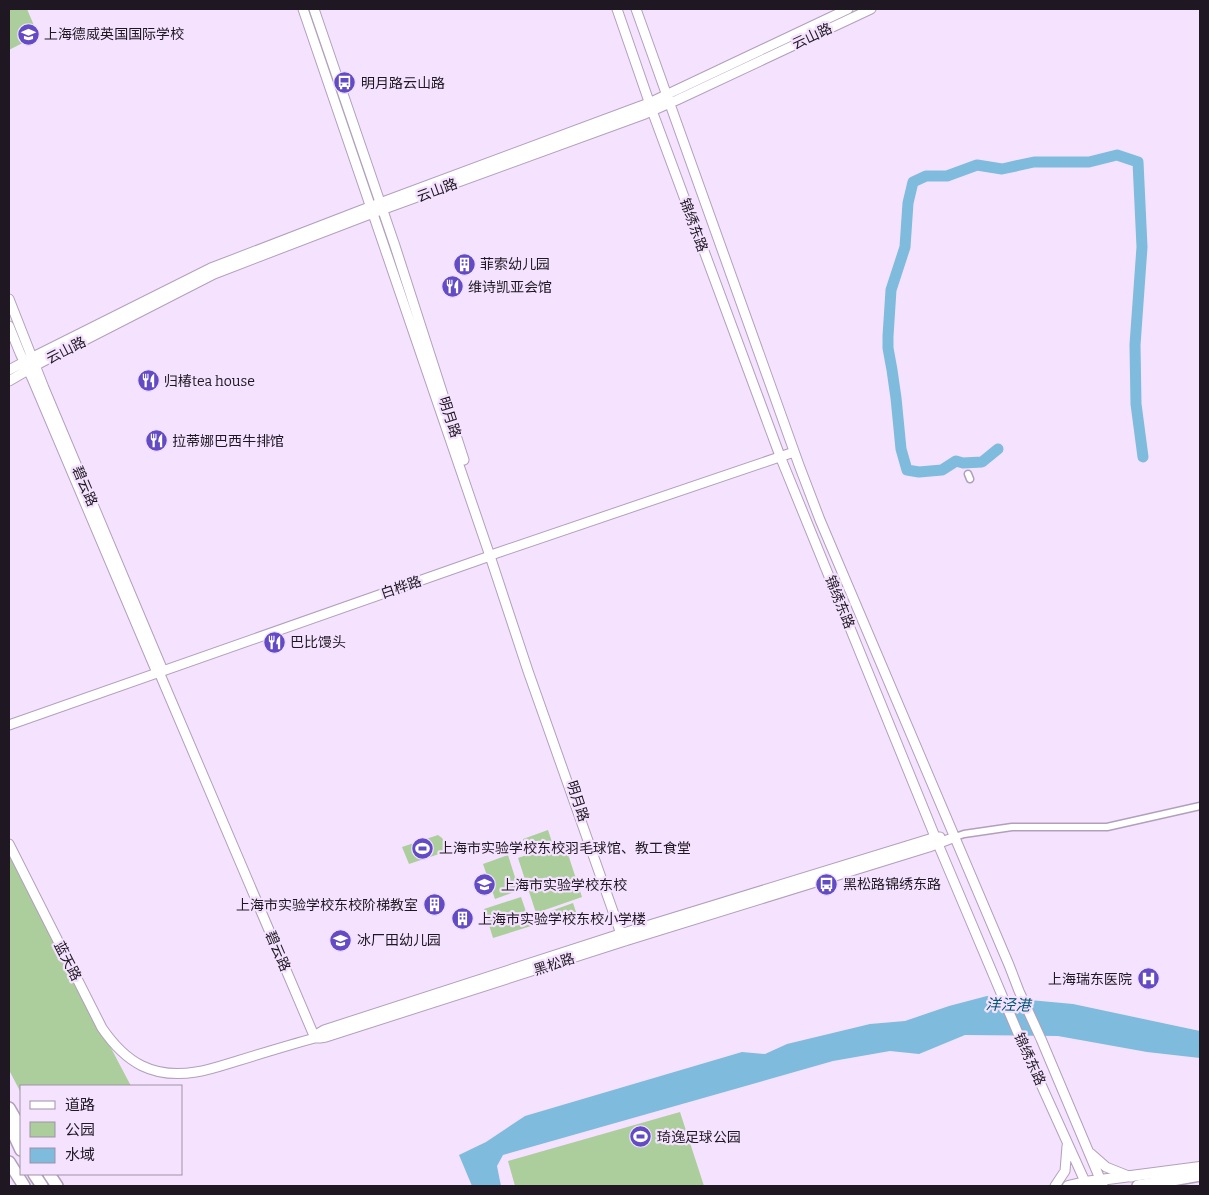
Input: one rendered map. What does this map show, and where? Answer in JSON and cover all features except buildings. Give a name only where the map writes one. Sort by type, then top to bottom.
[{"type":"highway","points":[[9,1108],[20,1127]]},
{"type":"highway","points":[[9,1124],[20,1148]]},
{"type":"highway","points":[[10,1163],[24,1186]]},
{"type":"highway","points":[[51,1175],[58,1186]]},
{"type":"highway","points":[[1134,1182],[1200,1175]]},
{"type":"main road","points":[[9,1112],[20,1128]]},
{"type":"main road","points":[[1068,1186],[1134,1182],[1200,1167]]},
{"type":"street","name":"明月路","points":[[303,9],[492,555]]},
{"type":"street","name":"明月路","points":[[314,9],[395,246],[530,678],[624,936]]},
{"type":"street","name":"锦绣东路","points":[[617,9],[651,107],[780,456],[1000,992],[1086,1184]]},
{"type":"street","name":"锦绣东路","points":[[636,9],[794,452],[828,540],[1102,1183]]},
{"type":"street","name":"云山路","points":[[668,99],[848,9]]},
{"type":"street","name":"云山路","points":[[9,370],[30,363],[214,274],[381,206],[651,107],[870,9]]},
{"type":"street","name":"碧云路","points":[[9,299],[30,363],[161,666],[159,672],[315,1038]]},
{"type":"street","name":"碧云路","points":[[9,326],[30,363]]},
{"type":"street","name":"云山路","points":[[9,381],[30,363]]},
{"type":"street","name":"白桦路","points":[[9,725],[492,555],[794,452]]},
{"type":"street","points":[[955,837],[1012,827],[1107,827],[1200,806]]},
{"type":"street","name":"黑松路","points":[[142,1066],[158,1072],[177,1074],[198,1072],[315,1038],[326,1037],[624,936],[937,840],[955,837]]},
{"type":"street","name":"蓝天路","points":[[9,844],[102,1028],[112,1043],[125,1056],[142,1066]]},
{"type":"street","points":[[1056,1186],[1065,1171],[1068,1143]]},
{"type":"street","points":[[1088,1151],[1106,1167],[1134,1182]]},
{"type":"green space","points":[[9,9],[27,9],[38,35],[9,50]]},
{"type":"green space","points":[[548,830],[552,842],[528,851],[523,839]]},
{"type":"green space","name":"上海市实验学校东校羽毛球馆、教工食堂","points":[[438,835],[445,843],[443,850],[439,854],[409,864],[402,847]]},
{"type":"green space","points":[[564,842],[582,897],[536,913],[518,858]]},
{"type":"green space","points":[[9,855],[130,1085],[20,1085],[20,1091],[9,1070]]},
{"type":"green space","points":[[508,855],[519,890],[495,899],[483,864]]},
{"type":"green space","points":[[521,897],[531,926],[493,938],[484,909]]},
{"type":"green space","points":[[573,903],[577,915],[553,924],[548,912]]},
{"type":"green space","name":"琦逸足球公园","points":[[680,1112],[704,1186],[515,1186],[508,1161]]},
{"type":"water","name":"洋泾港","points":[[987,996],[1073,1004],[1200,1031],[1200,1058],[1147,1052],[1058,1036],[965,1035],[919,1054],[890,1051],[833,1061],[503,1155],[497,1166],[501,1186],[472,1186],[459,1155],[486,1142],[525,1116],[742,1052],[765,1054],[787,1044],[870,1024],[905,1021],[949,1006]]},
{"type":"waterway","points":[[998,449],[982,462],[963,463],[956,461],[942,470],[919,472],[907,470],[901,449],[888,336],[891,290],[905,247],[908,203],[913,182],[926,176],[947,176],[977,165],[1002,169],[1034,162],[1089,162],[1117,155],[1138,162],[1142,247],[1135,345],[1136,404],[1143,457]]},
{"type":"place","name":"上海德威英国国际学校","points":[[28,34]]},
{"type":"place","name":"明月路云山路","points":[[345,83]]},
{"type":"place","name":"菲索幼儿园","points":[[464,264]]},
{"type":"place","name":"维诗凯亚会馆","points":[[452,287]]},
{"type":"place","name":"归椿tea house","points":[[148,381]]},
{"type":"place","name":"拉蒂娜巴西牛排馆","points":[[156,441]]},
{"type":"place","name":"巴比馒头","points":[[274,642]]},
{"type":"place","name":"上海市实验学校东校羽毛球馆、教工食堂","points":[[423,848]]},
{"type":"place","name":"黑松路锦绣东路","points":[[827,884]]},
{"type":"place","name":"上海市实验学校东校","points":[[485,885]]},
{"type":"place","name":"上海市实验学校东校阶梯教室","points":[[434,905]]},
{"type":"place","name":"上海市实验学校东校小学楼","points":[[462,919]]},
{"type":"place","name":"冰厂田幼儿园","points":[[341,940]]},
{"type":"place","name":"上海瑞东医院","points":[[1148,979]]},
{"type":"place","name":"琦逸足球公园","points":[[641,1137]]}]
